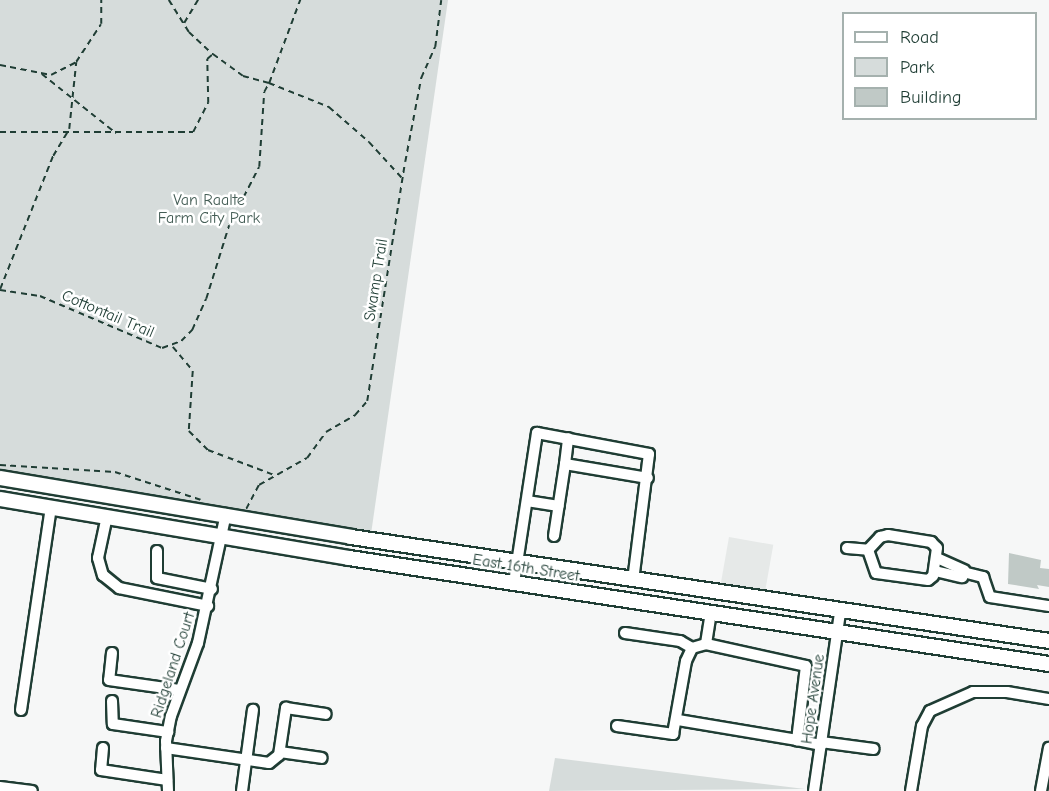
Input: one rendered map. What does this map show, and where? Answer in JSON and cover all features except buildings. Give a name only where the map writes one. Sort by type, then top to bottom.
[{"type":"main road","name":"East 16th Street","points":[[0,478],[517,563],[840,612],[1049,640]]},
{"type":"main road","name":"East 16th Street","points":[[0,499],[514,583],[1049,664]]},
{"type":"street","points":[[514,583],[537,434],[640,450],[649,454],[648,478],[633,580]]},
{"type":"street","points":[[554,536],[568,438]]},
{"type":"street","points":[[565,464],[648,478]]},
{"type":"street","points":[[527,501],[559,506]]},
{"type":"street","points":[[21,710],[51,507]]},
{"type":"street","name":"Ridgeland Court","points":[[168,786],[166,748],[168,732],[179,690],[198,643],[208,606],[226,514]]},
{"type":"street","points":[[107,516],[98,558],[103,575],[119,588],[208,606]]},
{"type":"street","points":[[888,534],[932,542],[937,548],[938,558],[935,571],[928,580],[876,573],[868,550],[880,537],[888,534]]},
{"type":"street","points":[[847,548],[868,550]]},
{"type":"street","points":[[157,551],[157,578],[212,589]]},
{"type":"street","points":[[938,558],[963,573]]},
{"type":"street","points":[[935,571],[983,577],[990,597],[1049,606]]},
{"type":"street","points":[[706,644],[711,612]]},
{"type":"street","name":"Hope Avenue","points":[[814,791],[840,612]]},
{"type":"street","points":[[625,633],[680,641],[692,648],[706,644],[806,666],[797,740]]},
{"type":"street","points":[[617,726],[673,734],[678,720],[686,661],[692,648]]},
{"type":"street","points":[[112,653],[110,680],[179,690]]},
{"type":"street","points":[[911,791],[922,726],[930,711],[973,692],[1007,692],[1049,699]]},
{"type":"street","points":[[112,701],[113,724],[168,732]]},
{"type":"street","points":[[166,748],[269,764],[280,752],[286,708],[326,714]]},
{"type":"street","points":[[242,791],[254,710]]},
{"type":"street","points":[[678,720],[797,740],[874,749]]},
{"type":"street","points":[[103,748],[101,770],[168,786]]},
{"type":"street","points":[[1041,791],[1049,748]]},
{"type":"street","points":[[280,752],[322,758]]},
{"type":"street","points":[[0,787],[32,791]]},
{"type":"path","points":[[0,290],[53,156],[69,129],[76,62],[101,24],[101,0]]},
{"type":"path","points":[[169,0],[183,23],[213,54],[243,76],[269,83],[329,107],[369,142],[402,178]]},
{"type":"path","points":[[183,23],[198,0]]},
{"type":"path","name":"Cottontail Trail","points":[[0,290],[40,296],[106,322],[143,342],[172,347],[192,330],[229,225],[259,167],[264,92],[300,0]]},
{"type":"path","name":"Swamp Trail","points":[[256,511],[245,509],[259,485],[307,458],[326,432],[355,415],[367,401],[402,178],[421,78],[435,47],[441,0]]},
{"type":"path","points":[[0,132],[19,129],[27,134],[56,134],[69,129],[117,134],[192,132],[208,103],[207,60],[213,54]]},
{"type":"path","points":[[42,74],[51,75],[76,62]]},
{"type":"path","points":[[0,65],[32,69],[42,74],[72,101],[117,134]]},
{"type":"path","points":[[172,347],[193,371],[189,431],[208,450],[275,475]]},
{"type":"path","points":[[0,465],[115,472],[205,501]]},
{"type":"shaded area","points":[[729,537],[773,545],[765,592],[721,584]]},
{"type":"green space","name":"Van Raalte Farm City Park","points":[[0,0],[448,0],[371,534],[0,474]]},
{"type":"green space","points":[[555,758],[805,789],[549,791]]}]
